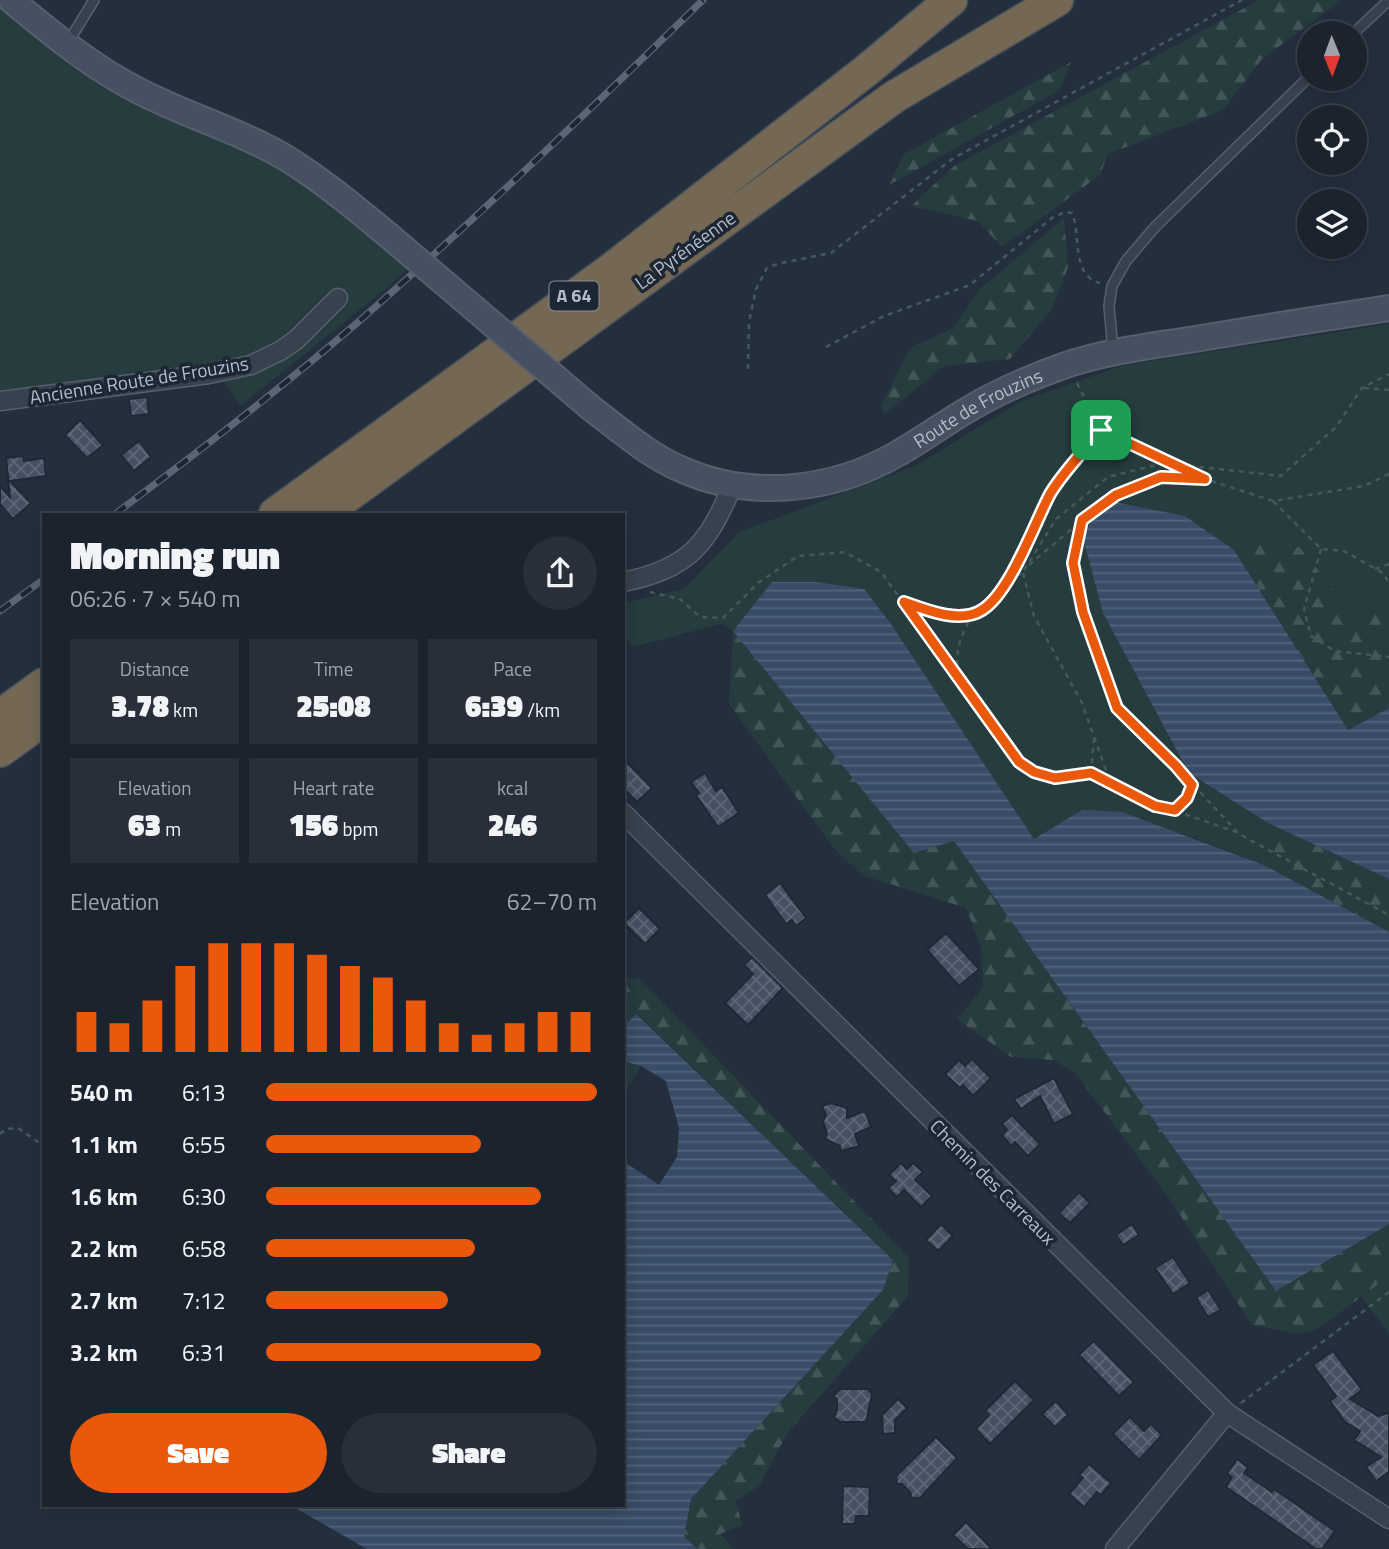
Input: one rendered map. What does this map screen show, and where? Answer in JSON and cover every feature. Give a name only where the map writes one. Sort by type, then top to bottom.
[{"type":"highway","name":"La Pyrénéenne","points":[[276,513],[609,271],[867,70],[951,0]]},
{"type":"highway","name":"La Pyrénéenne","points":[[324,513],[894,97],[1056,0]]},
{"type":"highway","points":[[0,716],[42,685]]},
{"type":"highway","points":[[0,751],[42,720]]},
{"type":"main road","name":"Route de Frouzins","points":[[11,0],[66,46],[109,75],[142,93],[245,137],[285,158],[339,195],[388,235],[591,408],[666,462],[698,476],[733,484],[791,487],[850,476],[898,454],[985,400],[1068,364],[1113,353],[1389,308]]},
{"type":"street","name":"Ancienne Route de Frouzins","points":[[0,401],[209,374],[251,365],[296,340],[338,298]]},
{"type":"street","points":[[625,582],[663,572],[698,548],[711,531],[733,484]]},
{"type":"street","name":"Chemin des Carreaux","points":[[625,815],[1227,1413],[1389,1520]]},
{"type":"street","points":[[1115,1549],[1227,1413]]},
{"type":"lane","points":[[66,46],[94,0]]},
{"type":"lane","points":[[1367,21],[1389,0]]},
{"type":"lane","points":[[1113,353],[1109,306],[1112,286],[1126,261],[1155,227],[1297,89]]},
{"type":"path","points":[[748,369],[748,322],[756,289],[767,268],[831,253],[952,159],[1242,0]]},
{"type":"path","points":[[826,347],[884,316],[970,285],[1052,218],[1065,212],[1072,214],[1076,222],[1079,254],[1085,272],[1094,282],[1112,286]]},
{"type":"path","points":[[1068,364],[1101,430],[1205,479],[1273,502],[1321,549],[1343,551],[1383,573],[1389,583]]},
{"type":"path","points":[[1115,785],[1107,773],[1082,703],[1034,616],[1023,572],[1056,519],[1108,477],[1164,463],[1281,475],[1336,427],[1362,387],[1389,374]]},
{"type":"path","points":[[1362,387],[1389,390]]},
{"type":"path","points":[[1007,583],[1052,492],[1101,430]]},
{"type":"path","points":[[1273,502],[1364,486],[1389,474]]},
{"type":"path","points":[[904,602],[935,613],[967,616],[983,610],[1007,583],[1116,495],[1161,477],[1205,479]]},
{"type":"path","points":[[1082,520],[1073,563],[1083,612],[1117,708],[1239,834]]},
{"type":"path","points":[[1321,549],[1304,609],[1311,636],[1335,651],[1389,657]]},
{"type":"path","points":[[641,595],[650,592],[680,600],[700,617],[723,618],[758,583],[798,556],[845,552],[881,572],[1019,762],[1034,772],[1055,778],[1091,773],[1155,806],[1175,810],[1239,834],[1389,915]]},
{"type":"path","points":[[1375,569],[1389,564]]},
{"type":"path","points":[[959,678],[956,653],[964,629],[974,613]]},
{"type":"path","points":[[1091,773],[1095,735]]},
{"type":"path","points":[[1175,810],[1187,798],[1192,785]]},
{"type":"path","points":[[0,1133],[6,1129],[18,1128],[42,1145]]},
{"type":"path","points":[[1227,1413],[1389,1292]]},
{"type":"green space","points":[[1259,0],[1342,0],[1314,21],[1297,21],[1297,33],[1262,59],[1223,110],[1108,154],[1100,175],[1002,247],[978,221],[911,206],[954,166]]},
{"type":"green space","points":[[0,3],[307,182],[410,266],[388,287],[240,406],[215,367],[0,395]]},
{"type":"green space","points":[[1071,62],[1060,90],[889,185],[904,154]]},
{"type":"green space","points":[[1064,218],[1068,267],[1052,309],[1010,359],[944,366],[885,414],[881,406],[909,349],[953,328],[980,289]]},
{"type":"green space","points":[[1389,324],[1389,601],[1374,613],[1354,609],[1338,596],[1301,548],[1282,540],[1234,550],[1185,516],[1189,773],[1268,823],[1264,865],[1187,835],[1082,810],[1034,839],[891,624],[772,582],[733,631],[721,624],[632,647],[625,635],[625,603],[684,589],[739,532],[915,466],[1023,400],[1125,365]]},
{"type":"green space","points":[[1282,540],[1301,548],[1338,596],[1354,609],[1374,613],[1389,601],[1389,708],[1348,730],[1234,550]]},
{"type":"green space","points":[[733,631],[914,852],[954,841],[1276,1291],[1389,1224],[1389,1276],[1318,1329],[1297,1334],[1252,1325],[1169,1198],[1076,1074],[1054,1060],[1011,1057],[957,1019],[983,988],[981,946],[966,908],[862,875],[832,846],[729,704]]},
{"type":"green space","points":[[1268,823],[1389,879],[1389,932],[1264,865]]},
{"type":"green space","points":[[639,978],[909,1258],[908,1296],[788,1432],[759,1486],[736,1501],[742,1525],[720,1534],[734,1549],[697,1549],[684,1536],[691,1499],[883,1290],[893,1260],[637,1014],[625,1026],[625,979]]},
{"type":"green space","points":[[625,1062],[641,1066],[625,1093]]},
{"type":"green space","points":[[1389,1276],[1389,1333],[1361,1297]]},
{"type":"water","points":[[1109,501],[1185,516],[1234,550],[1348,730],[1389,708],[1389,879],[1268,823],[1189,773],[1103,613],[1082,534]]},
{"type":"water","points":[[772,582],[816,582],[864,589],[891,624],[1034,839],[1082,810],[1122,812],[1264,865],[1389,932],[1389,1224],[1276,1291],[954,841],[914,853],[733,631]]},
{"type":"water","points":[[636,1014],[893,1260],[883,1290],[691,1499],[684,1536],[697,1549],[367,1549],[294,1507],[625,1507],[625,1162],[659,1185],[677,1157],[679,1128],[666,1081],[641,1066],[625,1062],[625,1026]]},
{"type":"building","points":[[147,397],[149,414],[131,416],[129,399]]},
{"type":"building","points":[[80,420],[103,445],[87,458],[65,435]]},
{"type":"building","points":[[139,441],[151,457],[134,471],[121,455]]},
{"type":"building","points":[[23,456],[24,461],[44,458],[46,476],[10,481],[31,503],[13,519],[0,504],[0,486],[10,497],[6,458]]},
{"type":"building","points":[[625,760],[652,788],[637,802],[625,790]]},
{"type":"building","points":[[705,773],[716,791],[722,787],[739,813],[718,827],[696,795],[699,793],[691,782]]},
{"type":"building","points":[[780,883],[806,918],[796,926],[792,920],[786,924],[765,895]]},
{"type":"building","points":[[639,908],[660,929],[645,944],[625,922]]},
{"type":"building","points":[[946,933],[979,969],[959,986],[927,950]]},
{"type":"building","points":[[752,957],[783,988],[748,1025],[725,1003],[753,974],[744,965]]},
{"type":"building","points":[[972,1059],[991,1078],[973,1096],[963,1085],[960,1088],[945,1074],[959,1060],[965,1066]]},
{"type":"building","points":[[1054,1078],[1073,1114],[1054,1124],[1040,1096],[1021,1109],[1014,1099]]},
{"type":"building","points":[[831,1103],[847,1108],[847,1118],[865,1111],[871,1127],[855,1134],[859,1146],[841,1151],[840,1146],[825,1139],[827,1134],[823,1121],[826,1115],[822,1106]]},
{"type":"building","points":[[1012,1115],[1040,1144],[1028,1156],[1015,1142],[1011,1146],[1002,1135],[1007,1130],[1002,1124]]},
{"type":"building","points":[[901,1163],[907,1169],[913,1163],[923,1172],[915,1180],[932,1196],[921,1207],[904,1190],[897,1197],[888,1188],[896,1181],[889,1175]]},
{"type":"building","points":[[1079,1192],[1090,1203],[1070,1223],[1059,1213]]},
{"type":"building","points":[[941,1224],[953,1236],[938,1251],[926,1240]]},
{"type":"building","points":[[1132,1224],[1139,1235],[1123,1245],[1116,1235]]},
{"type":"building","points":[[1173,1257],[1190,1283],[1173,1294],[1155,1268]]},
{"type":"building","points":[[1208,1290],[1221,1310],[1208,1317],[1196,1298]]},
{"type":"building","points":[[1094,1341],[1134,1382],[1119,1396],[1079,1355]]},
{"type":"building","points":[[1333,1351],[1362,1390],[1350,1399],[1378,1416],[1389,1413],[1389,1472],[1376,1481],[1366,1467],[1381,1457],[1354,1440],[1360,1431],[1345,1422],[1330,1401],[1336,1396],[1313,1365]]},
{"type":"building","points":[[1015,1381],[1034,1400],[990,1444],[976,1429],[989,1415],[985,1411]]},
{"type":"building","points":[[840,1389],[868,1389],[872,1394],[866,1422],[840,1422],[834,1417],[837,1399],[833,1396]]},
{"type":"building","points":[[898,1399],[907,1408],[895,1420],[895,1433],[883,1434],[882,1415]]},
{"type":"building","points":[[1056,1401],[1068,1415],[1055,1427],[1042,1414]]},
{"type":"building","points":[[1130,1417],[1144,1431],[1151,1424],[1162,1435],[1139,1460],[1113,1434]]},
{"type":"building","points":[[936,1437],[957,1458],[920,1498],[912,1498],[902,1484],[897,1484],[896,1476]]},
{"type":"building","points":[[1237,1459],[1248,1467],[1244,1473],[1272,1492],[1274,1489],[1335,1531],[1322,1549],[1316,1549],[1226,1487],[1232,1477],[1227,1474]]},
{"type":"building","points":[[1089,1464],[1111,1483],[1101,1495],[1097,1492],[1084,1507],[1069,1494],[1083,1478],[1079,1475]]},
{"type":"building","points":[[843,1486],[870,1487],[869,1516],[856,1516],[855,1524],[842,1524]]},
{"type":"building","points":[[966,1522],[992,1549],[968,1549],[953,1535]]},
{"type":"railway","points":[[116,513],[238,421],[357,323],[532,164],[703,0]]},
{"type":"railway","points":[[0,611],[42,580]]},
{"type":"route","points":[[1101,430],[1205,479],[1161,477],[1116,495],[1082,520],[1073,563],[1083,612],[1117,708],[1192,785],[1187,798],[1175,810],[1155,806],[1091,773],[1055,778],[1034,772],[1019,762],[904,602],[935,613],[967,616],[983,610],[1007,583],[1052,492],[1101,430]]}]
